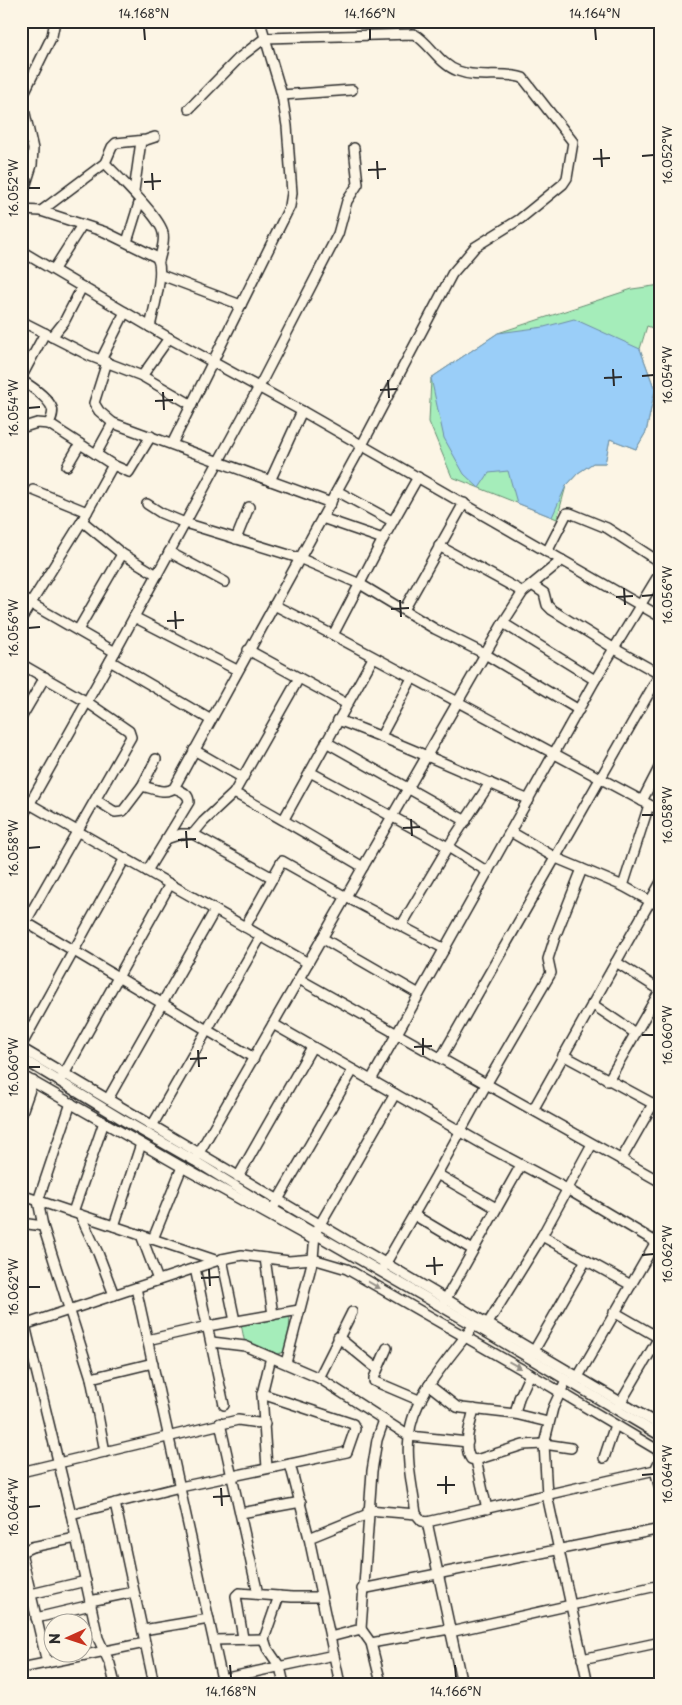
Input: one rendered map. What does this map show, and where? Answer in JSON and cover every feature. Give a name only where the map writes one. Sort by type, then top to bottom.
[{"type":"street","points":[[21,200],[32,165],[33,148],[24,109],[24,93],[52,36],[55,21]]},
{"type":"street","points":[[172,444],[290,206],[292,193],[288,136],[282,96],[260,21]]},
{"type":"street","points":[[142,786],[164,792],[170,792],[174,788],[362,445],[452,274],[475,247],[520,219],[563,184],[567,178],[573,142],[523,78],[496,74],[481,76],[457,71],[448,66],[414,34],[265,38],[240,58],[189,109]]},
{"type":"street","points":[[282,96],[352,90]]},
{"type":"street","points":[[41,211],[105,163],[112,147],[116,143],[141,141],[155,137]]},
{"type":"street","points":[[134,191],[141,141]]},
{"type":"street","points":[[21,819],[88,702],[259,387],[338,234],[347,201],[358,184],[354,148]]},
{"type":"street","points":[[105,163],[134,191],[161,225],[163,232],[159,261],[160,275],[150,327]]},
{"type":"street","points":[[127,242],[140,200]]},
{"type":"street","points":[[21,210],[41,211],[105,232],[127,242],[159,261]]},
{"type":"street","points":[[54,269],[82,225]]},
{"type":"street","points":[[21,251],[150,327],[362,445],[661,617]]},
{"type":"street","points":[[160,275],[242,305]]},
{"type":"street","points":[[49,424],[52,407],[34,388],[21,379],[48,334],[62,325],[82,287]]},
{"type":"street","points":[[125,312],[104,361],[94,403],[100,411],[113,423],[330,503]]},
{"type":"street","points":[[21,321],[104,361],[142,376],[192,405]]},
{"type":"street","points":[[142,376],[170,338]]},
{"type":"street","points":[[270,481],[302,411]]},
{"type":"street","points":[[21,428],[37,423],[49,424],[126,472],[132,470],[151,436]]},
{"type":"street","points":[[96,454],[113,423]]},
{"type":"street","points":[[67,466],[80,444]]},
{"type":"street","points":[[21,619],[82,521],[114,465]]},
{"type":"street","points":[[333,635],[392,521],[418,477]]},
{"type":"street","points":[[33,490],[87,512]]},
{"type":"street","points":[[337,491],[392,521]]},
{"type":"street","points":[[404,610],[464,503]]},
{"type":"street","points":[[147,504],[161,513],[185,523],[299,558],[360,584],[435,629],[485,654],[579,710]]},
{"type":"street","points":[[236,539],[250,507]]},
{"type":"street","points":[[548,552],[567,513],[570,513],[607,528],[661,563]]},
{"type":"street","points":[[322,518],[383,538]]},
{"type":"street","points":[[82,521],[121,553],[157,575]]},
{"type":"street","points":[[439,546],[523,592]]},
{"type":"street","points":[[169,552],[225,582]]},
{"type":"street","points":[[78,630],[121,553]]},
{"type":"street","points":[[197,1157],[503,623],[523,592],[562,560]]},
{"type":"street","points":[[371,1080],[596,680],[661,571]]},
{"type":"street","points":[[441,1058],[660,674],[552,610],[547,605],[544,592],[532,585]]},
{"type":"street","points":[[21,598],[115,652]]},
{"type":"street","points":[[274,605],[661,811]]},
{"type":"street","points":[[134,616],[237,670]]},
{"type":"street","points":[[503,623],[596,680]]},
{"type":"street","points":[[248,650],[346,704]]},
{"type":"street","points":[[284,819],[373,658]]},
{"type":"street","points":[[110,661],[211,720]]},
{"type":"street","points":[[21,664],[88,702],[128,731],[131,737],[23,924],[74,950],[254,1058]]},
{"type":"street","points":[[21,718],[45,678]]},
{"type":"street","points":[[193,834],[234,793],[299,678]]},
{"type":"street","points":[[381,736],[412,678]]},
{"type":"street","points":[[338,720],[381,736],[529,800]]},
{"type":"street","points":[[326,742],[466,821]]},
{"type":"street","points":[[194,750],[243,778]]},
{"type":"street","points":[[96,800],[115,812],[123,811],[142,786],[156,759]]},
{"type":"street","points":[[623,886],[645,803],[661,764]]},
{"type":"street","points":[[310,772],[391,818],[448,847],[488,872]]},
{"type":"street","points":[[404,926],[403,923],[448,847],[490,784]]},
{"type":"street","points":[[147,871],[189,802],[189,797],[186,793],[174,788]]},
{"type":"street","points":[[234,793],[284,819],[307,835],[363,866]]},
{"type":"street","points":[[21,799],[308,963]]},
{"type":"street","points":[[511,832],[556,858],[623,886],[661,907]]},
{"type":"street","points":[[166,839],[181,834],[193,834],[273,878]]},
{"type":"street","points":[[125,858],[21,1047],[123,1120],[238,1177],[278,1200],[317,1233]]},
{"type":"street","points":[[245,927],[282,861],[445,949]]},
{"type":"street","points":[[383,1268],[551,973],[548,959],[582,870]]},
{"type":"street","points":[[532,1110],[661,882]]},
{"type":"street","points":[[62,1077],[170,884]]},
{"type":"street","points":[[108,1099],[215,910]]},
{"type":"street","points":[[152,1126],[261,936]]},
{"type":"street","points":[[322,938],[419,994]]},
{"type":"street","points":[[608,1081],[660,989],[616,962]]},
{"type":"street","points":[[299,978],[661,1182]]},
{"type":"street","points":[[592,1004],[635,1033]]},
{"type":"street","points":[[273,1024],[566,1189],[656,1242]]},
{"type":"street","points":[[238,1177],[312,1047]]},
{"type":"street","points":[[563,1056],[657,1106],[621,1160]]},
{"type":"street","points":[[21,1058],[108,1099],[152,1126],[272,1209],[383,1268],[486,1327],[572,1381],[618,1406],[661,1426]]},
{"type":"street","points":[[272,1209],[353,1070]]},
{"type":"street","points":[[21,1074],[182,1167],[317,1233],[361,1261],[383,1268]]},
{"type":"street","points":[[21,1115],[33,1081]]},
{"type":"street","points":[[286,1362],[313,1259],[317,1233],[395,1094]]},
{"type":"street","points":[[71,1103],[38,1201],[43,1226],[91,1378],[105,1452]]},
{"type":"street","points":[[104,1122],[76,1214],[98,1253],[114,1295]]},
{"type":"street","points":[[114,1226],[141,1144]]},
{"type":"street","points":[[486,1327],[542,1236],[592,1144]]},
{"type":"street","points":[[443,1303],[521,1165]]},
{"type":"street","points":[[153,1239],[182,1167]]},
{"type":"street","points":[[437,1174],[496,1208]]},
{"type":"street","points":[[21,1195],[219,1259]]},
{"type":"street","points":[[414,1215],[473,1250]]},
{"type":"street","points":[[21,1223],[43,1226]]},
{"type":"street","points":[[588,1684],[547,1495],[544,1444],[548,1422],[560,1392],[572,1381],[661,1233]]},
{"type":"street","points":[[141,1235],[158,1280]]},
{"type":"street","points":[[542,1236],[631,1285]]},
{"type":"street","points":[[115,1684],[106,1651],[98,1638],[59,1463],[23,1326],[219,1259],[242,1255],[289,1261],[313,1259],[347,1269],[661,1452]]},
{"type":"street","points":[[265,1258],[273,1314]]},
{"type":"street","points":[[219,1259],[235,1321]]},
{"type":"street","points":[[531,1355],[586,1260]]},
{"type":"street","points":[[347,1269],[361,1261]]},
{"type":"street","points":[[195,1268],[224,1405]]},
{"type":"street","points":[[136,1288],[223,1681],[334,1655]]},
{"type":"street","points":[[443,1303],[474,1325],[486,1327]]},
{"type":"street","points":[[148,1340],[208,1326],[299,1310]]},
{"type":"street","points":[[319,1378],[352,1312]]},
{"type":"street","points":[[614,1312],[660,1337],[618,1406]]},
{"type":"street","points":[[474,1325],[429,1385],[412,1422],[409,1436],[409,1460],[416,1514],[422,1522],[655,1470]]},
{"type":"street","points":[[338,1337],[377,1369]]},
{"type":"street","points":[[212,1342],[245,1346],[286,1362],[319,1378],[409,1436],[468,1442]]},
{"type":"street","points":[[387,1348],[377,1369],[374,1381],[420,1401]]},
{"type":"street","points":[[267,1468],[262,1394],[271,1356]]},
{"type":"street","points":[[91,1378],[152,1363]]},
{"type":"street","points":[[515,1414],[530,1374]]},
{"type":"street","points":[[429,1385],[457,1407],[515,1414],[548,1422]]},
{"type":"street","points":[[71,1514],[180,1487],[347,1452],[355,1429],[353,1424],[262,1394]]},
{"type":"street","points":[[618,1406],[661,1436]]},
{"type":"street","points":[[474,1409],[468,1442],[468,1456],[471,1460],[476,1460],[513,1446],[544,1444],[571,1448]]},
{"type":"street","points":[[21,1472],[220,1423],[238,1420],[264,1424]]},
{"type":"street","points":[[383,1684],[371,1643],[361,1629],[362,1588],[374,1453],[384,1420]]},
{"type":"street","points":[[220,1423],[258,1594]]},
{"type":"street","points":[[604,1458],[615,1424]]},
{"type":"street","points":[[661,1458],[655,1470],[661,1493]]},
{"type":"street","points":[[476,1460],[486,1509]]},
{"type":"street","points":[[290,1464],[301,1502],[340,1684]]},
{"type":"street","points":[[241,1513],[301,1502]]},
{"type":"street","points":[[115,1503],[154,1684]]},
{"type":"street","points":[[309,1538],[368,1512],[416,1514]]},
{"type":"street","points":[[427,1522],[462,1684]]},
{"type":"street","points":[[362,1588],[559,1551],[661,1529]]},
{"type":"street","points":[[47,1663],[21,1552],[32,1547],[76,1538]]},
{"type":"street","points":[[30,1594],[86,1581]]},
{"type":"street","points":[[371,1643],[449,1630],[661,1585]]},
{"type":"street","points":[[36,1618],[134,1592]]},
{"type":"street","points":[[243,1638],[236,1596],[239,1593],[322,1597]]},
{"type":"street","points":[[279,1596],[264,1639],[280,1667],[284,1684]]},
{"type":"street","points":[[143,1630],[209,1619]]},
{"type":"street","points":[[330,1637],[361,1629]]},
{"type":"street","points":[[214,1640],[264,1639]]},
{"type":"street","points":[[582,1659],[661,1642]]},
{"type":"street","points":[[21,1668],[146,1643]]},
{"type":"green space","points":[[661,285],[661,331],[647,326],[640,349],[655,390],[646,432],[636,449],[610,439],[605,463],[593,463],[578,473],[566,486],[557,519],[452,477],[429,422],[431,378],[498,333],[632,289]]},
{"type":"green space","points":[[290,1314],[288,1351],[274,1355],[245,1344],[241,1324]]},
{"type":"water","points":[[574,319],[640,349],[655,390],[646,432],[636,449],[610,439],[605,463],[593,463],[578,473],[566,486],[552,517],[517,503],[508,471],[489,473],[479,488],[464,474],[444,438],[431,378],[498,333],[544,327]]}]
